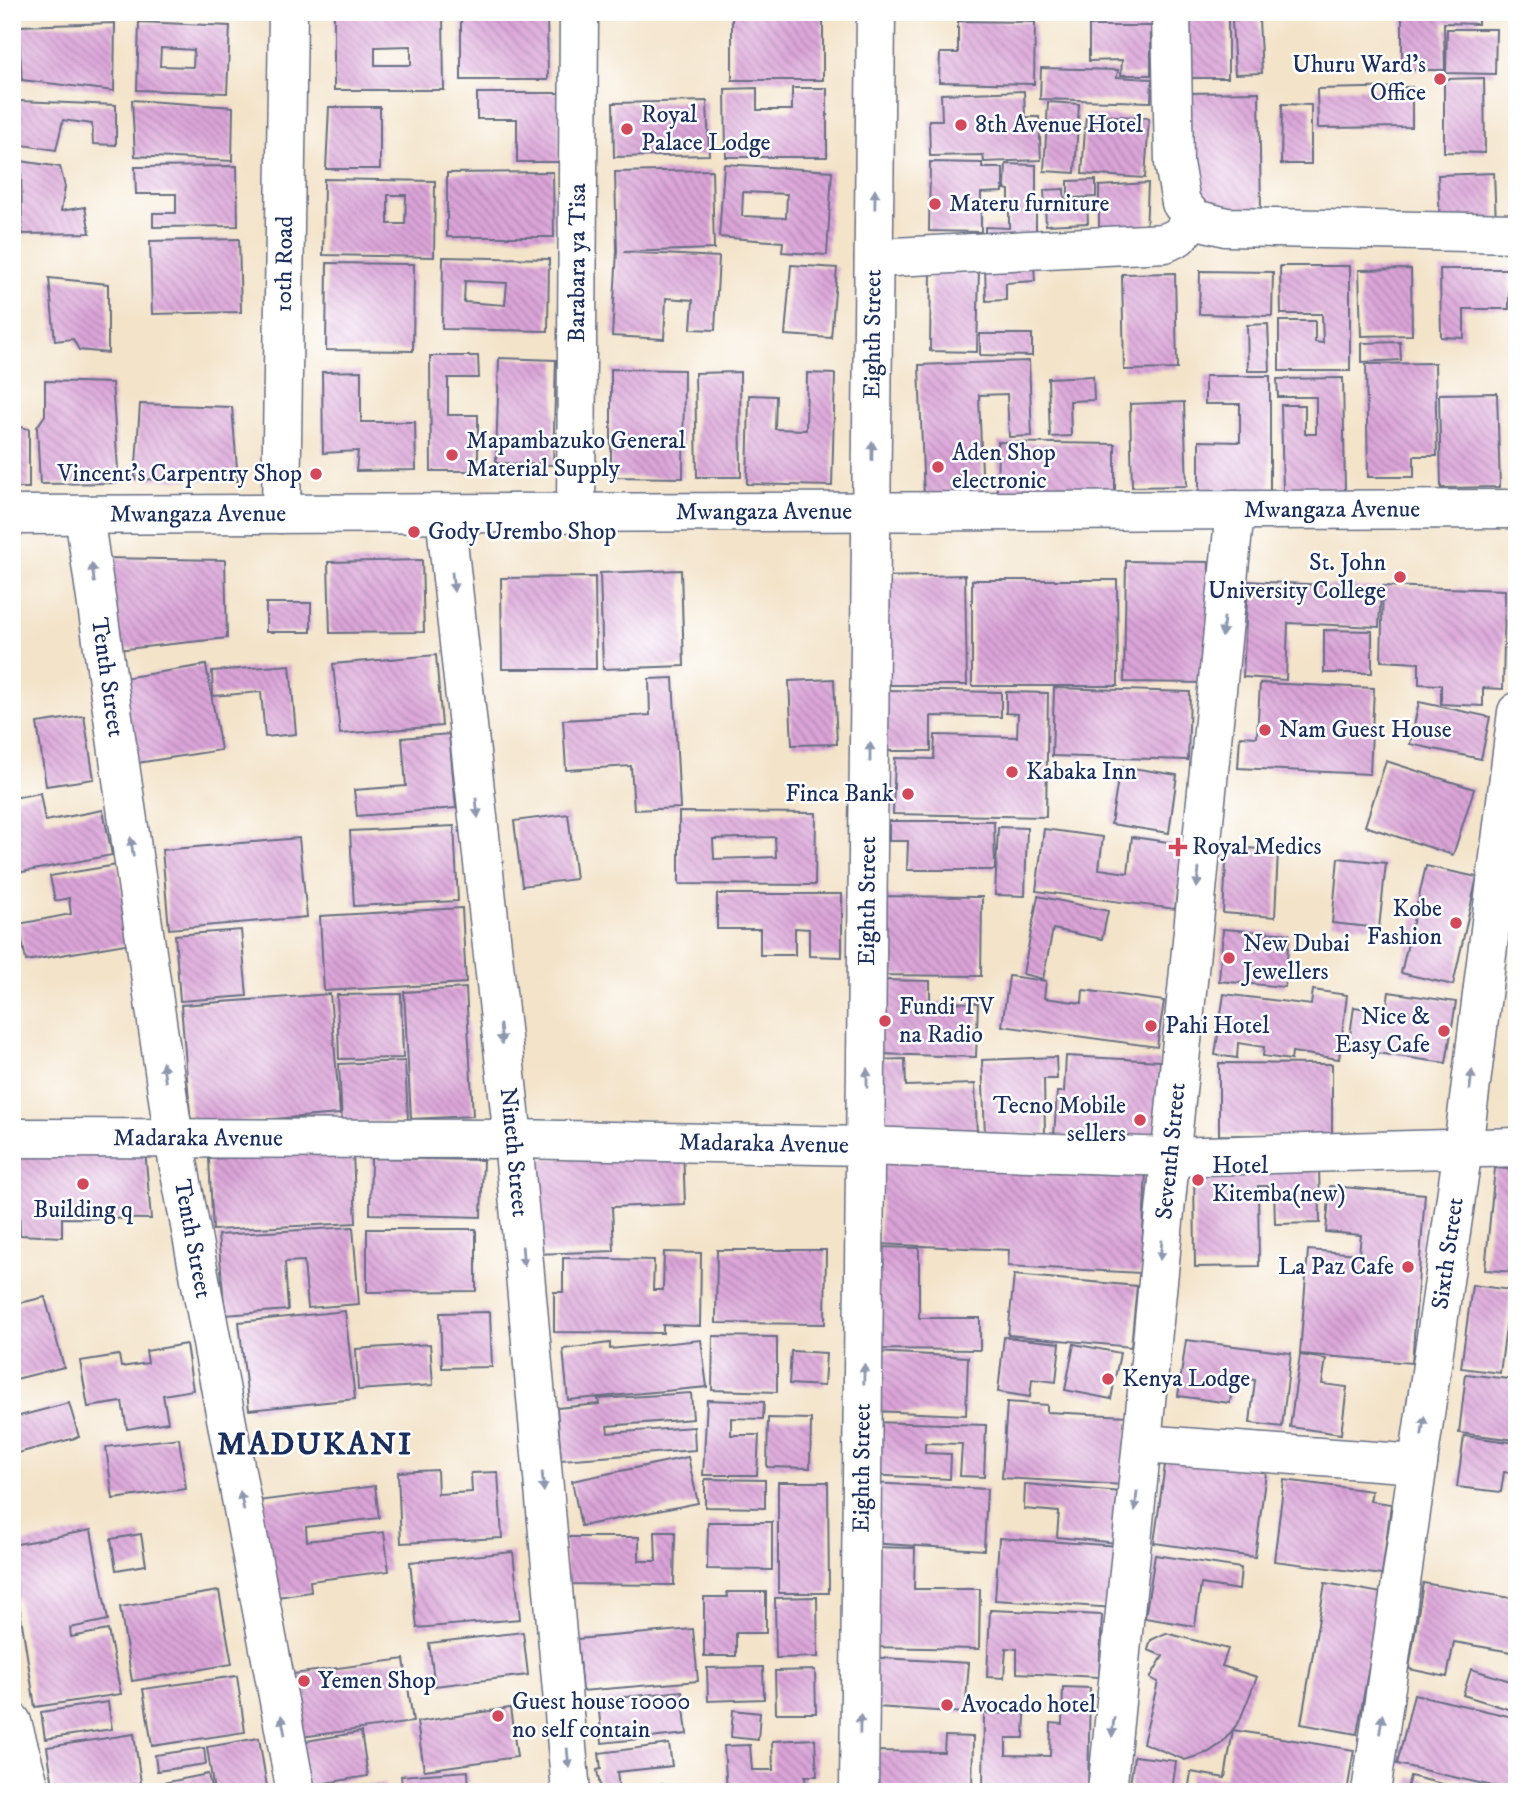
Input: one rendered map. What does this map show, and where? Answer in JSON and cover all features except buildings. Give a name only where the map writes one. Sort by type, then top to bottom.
[{"type":"street","name":"10th Road","points":[[281,514],[288,12]]},
{"type":"street","name":"Barabara ya Tisa","points":[[576,513],[579,12]]},
{"type":"street","name":"Eighth Street","points":[[859,1792],[876,12]]},
{"type":"street","points":[[1171,12],[1174,163],[1181,203],[1194,219],[1226,227],[1517,233]]},
{"type":"street","points":[[874,258],[1165,243],[1178,237],[1194,219]]},
{"type":"street","name":"Mwangaza Avenue","points":[[12,515],[1517,509]]},
{"type":"street","name":"Seventh Street","points":[[1107,1792],[1235,510]]},
{"type":"street","name":"Nineth Street","points":[[445,514],[513,1139],[571,1792]]},
{"type":"street","name":"Tenth Street","points":[[84,515],[174,1140],[296,1792]]},
{"type":"street","name":"Sixth Street","points":[[1371,1792],[1463,1148],[1517,712]]},
{"type":"street","name":"Madaraka Avenue","points":[[12,1138],[513,1139],[866,1146],[1170,1157],[1517,1146]]},
{"type":"street","points":[[1142,1444],[1418,1464]]},
{"type":"street","points":[[12,1722],[31,1792]]},
{"type":"place","name":"Uhuru Ward's Office","points":[[1440,79]]},
{"type":"place","name":"8th Avenue Hotel","points":[[961,125]]},
{"type":"place","name":"Royal Palace Lodge","points":[[627,129]]},
{"type":"place","name":"Materu furniture","points":[[935,204]]},
{"type":"place","name":"Mapambazuko General Material Supply","points":[[452,455]]},
{"type":"place","name":"Aden Shop electronic","points":[[938,467]]},
{"type":"place","name":"Vincent's Carpentry Shop","points":[[316,474]]},
{"type":"place","name":"Gody Urembo Shop","points":[[414,532]]},
{"type":"place","name":"St. John University College","points":[[1400,577]]},
{"type":"place","name":"Nam Guest House","points":[[1265,730]]},
{"type":"place","name":"Kabaka Inn","points":[[1012,772]]},
{"type":"place","name":"Finca Bank","points":[[908,794]]},
{"type":"place","name":"Royal Medics","points":[[1178,847]]},
{"type":"place","name":"Kobe Fashion","points":[[1456,923]]},
{"type":"place","name":"New Dubai Jewellers","points":[[1229,958]]},
{"type":"place","name":"Fundi TV na Radio","points":[[885,1021]]},
{"type":"place","name":"Pahi Hotel","points":[[1151,1026]]},
{"type":"place","name":"Nice & Easy Cafe","points":[[1444,1031]]},
{"type":"place","name":"Tecno Mobile sellers","points":[[1140,1120]]},
{"type":"place","name":"Hotel Kitemba(new)","points":[[1198,1180]]},
{"type":"place","name":"Building q","points":[[83,1184]]},
{"type":"place","name":"La Paz Cafe","points":[[1408,1267]]},
{"type":"place","name":"Kenya Lodge","points":[[1108,1379]]},
{"type":"place","name":"Yemen Shop","points":[[304,1681]]},
{"type":"place","name":"Avocado hotel","points":[[947,1705]]},
{"type":"place","name":"Guest house 10000 no self contain","points":[[498,1716]]},
{"type":"district","name":"MADUKANI","points":[[315,1445]]}]
